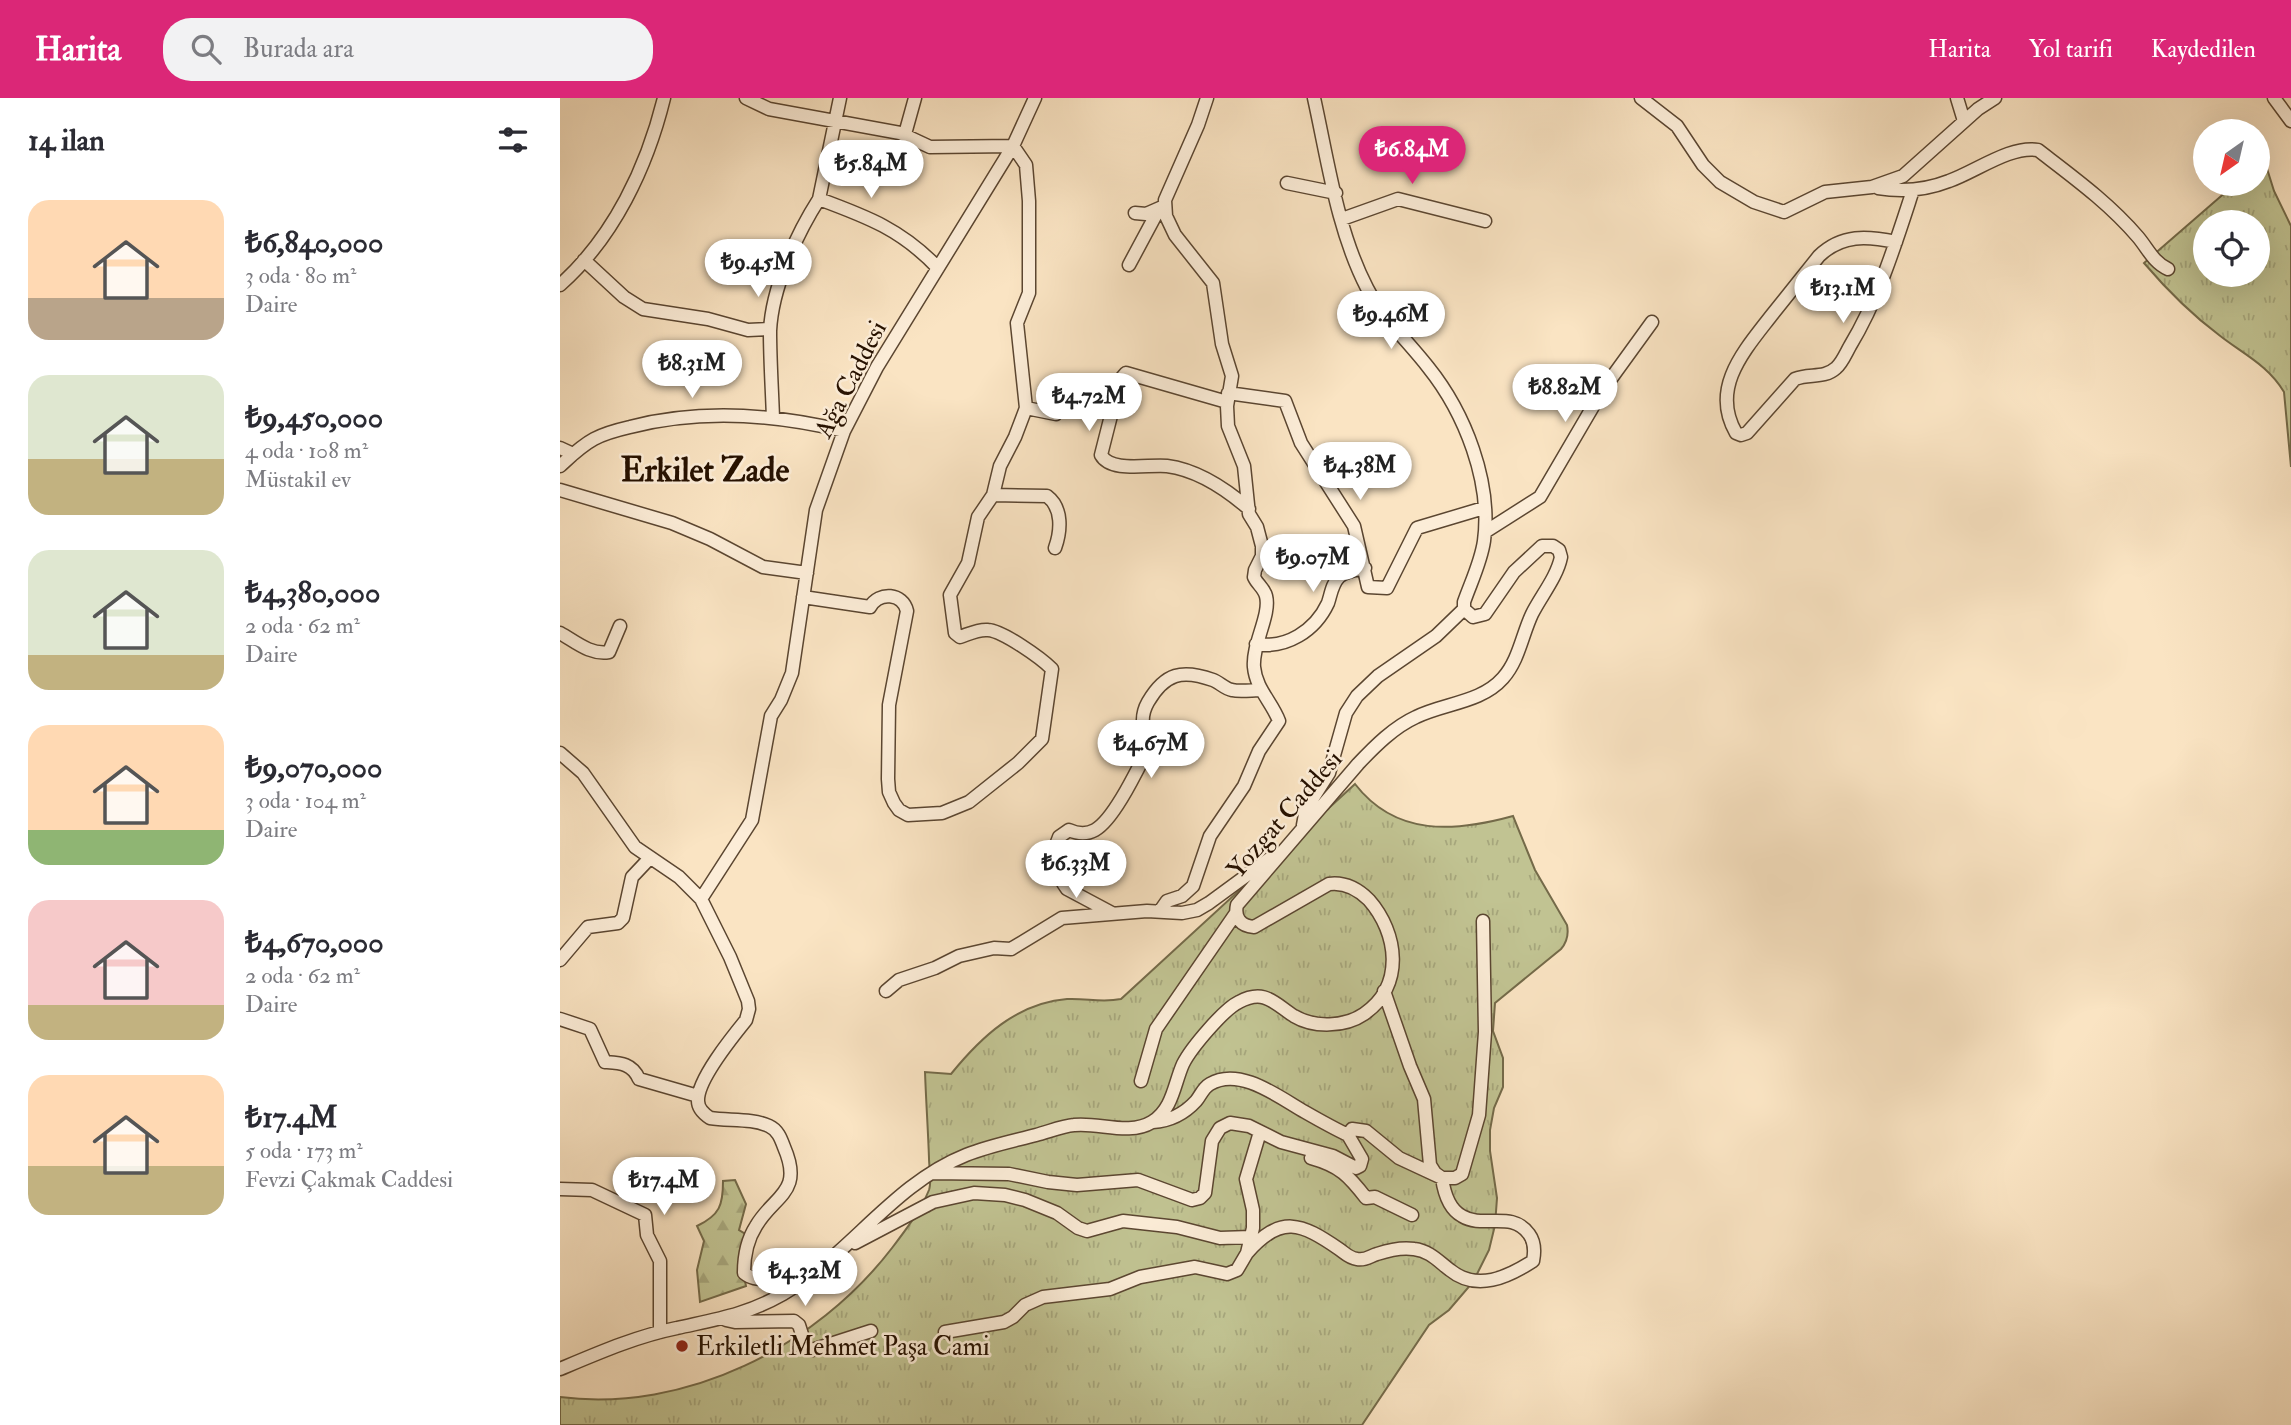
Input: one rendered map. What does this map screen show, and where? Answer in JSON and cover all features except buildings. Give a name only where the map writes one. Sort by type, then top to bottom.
[{"type":"street","points":[[560,285],[608,230],[634,183],[649,147],[664,98]]},
{"type":"street","points":[[746,98],[769,109],[905,134],[930,147],[1013,146],[1026,165],[1029,201],[1029,293],[1017,323],[1026,408],[1016,437],[1000,466],[993,495],[978,517],[968,563],[950,595],[955,633],[960,637],[977,631],[992,631],[1052,669],[1042,739],[969,802],[942,813],[911,816],[899,810],[889,792],[889,705],[907,611],[905,604],[900,599],[886,596],[878,598],[870,607],[803,597]]},
{"type":"street","points":[[773,418],[770,329],[775,298],[794,245],[819,199],[840,98]]},
{"type":"street","points":[[905,134],[915,98]]},
{"type":"street","name":"Ağa Caddesi","points":[[701,899],[752,820],[771,716],[792,673],[816,510],[844,431],[877,367],[1013,146],[1035,98]]},
{"type":"street","points":[[1129,265],[1162,207],[1207,98]]},
{"type":"street","points":[[1303,826],[1306,809],[1329,773],[1346,713],[1357,696],[1378,676],[1436,636],[1464,606],[1481,556],[1485,532],[1479,470],[1458,417],[1436,377],[1392,327],[1375,303],[1357,265],[1342,219],[1314,98]]},
{"type":"street","points":[[1641,98],[1677,126],[1716,178],[1734,192],[1784,212],[1825,192],[1872,187],[1913,190],[1950,181],[2018,151],[2038,150],[2096,194],[2131,229],[2157,263],[2168,269]]},
{"type":"street","points":[[1957,98],[1964,121]]},
{"type":"street","points":[[1872,187],[1903,176],[1978,109],[1995,98]]},
{"type":"street","points":[[2274,98],[2291,121]]},
{"type":"street","points":[[1287,183],[1336,193]]},
{"type":"street","points":[[1896,242],[1867,237],[1851,238],[1830,246],[1819,256],[1746,348],[1732,371],[1727,385],[1726,401],[1728,415],[1736,433],[1747,433],[1795,379],[1804,375],[1825,374],[1839,366],[1862,326],[1896,242],[1913,190]]},
{"type":"street","points":[[819,199],[882,223],[915,246],[938,268]]},
{"type":"street","points":[[1342,219],[1398,200],[1485,221]]},
{"type":"street","points":[[1135,214],[1146,214],[1162,207]]},
{"type":"street","points":[[1160,911],[1167,901],[1182,896],[1193,886],[1210,836],[1244,786],[1259,751],[1278,725],[1278,717],[1260,690],[1254,665],[1256,644],[1267,600],[1264,590],[1254,577],[1262,556],[1262,547],[1249,509],[1246,474],[1230,435],[1228,397],[1232,376],[1222,344],[1213,283],[1175,235],[1162,207]]},
{"type":"street","points":[[584,260],[629,302],[643,309],[708,318],[748,330],[770,329]]},
{"type":"street","points":[[1485,532],[1540,497],[1602,391],[1652,323]]},
{"type":"street","points":[[1249,509],[1216,484],[1191,473],[1168,466],[1107,463],[1101,454],[1120,380],[1126,373],[1228,397],[1285,401],[1301,443],[1354,526],[1368,587],[1387,588],[1417,528],[1484,508]]},
{"type":"street","points":[[1026,408],[1056,414]]},
{"type":"street","points":[[560,466],[600,435],[657,421],[715,416],[773,418],[844,431]]},
{"type":"street","points":[[560,448],[573,454]]},
{"type":"street","points":[[560,490],[672,523],[710,539],[763,567],[807,573]]},
{"type":"street","points":[[993,495],[1047,496],[1051,499],[1056,505],[1059,519],[1055,548]]},
{"type":"street","name":"Yozgat Caddesi","points":[[1384,991],[1393,962],[1390,935],[1373,905],[1353,888],[1337,883],[1325,886],[1254,927],[1242,924],[1236,913],[1239,901],[1363,758],[1401,726],[1425,713],[1475,696],[1494,686],[1505,676],[1516,658],[1534,610],[1559,564],[1559,551],[1553,546],[1545,545],[1531,555],[1514,572],[1492,606],[1482,616],[1473,617],[1464,606]]},
{"type":"street","points":[[1256,644],[1279,644],[1300,634],[1319,617],[1338,578],[1365,568]]},
{"type":"street","points":[[560,633],[592,651],[605,653],[609,652],[620,626]]},
{"type":"street","points":[[1113,914],[1062,883],[1059,873],[1060,858],[1056,848],[1059,837],[1069,830],[1083,834],[1098,828],[1130,786],[1151,743],[1144,730],[1143,713],[1165,681],[1175,675],[1186,674],[1215,681],[1232,690],[1260,690]]},
{"type":"street","points":[[560,753],[583,773],[628,841],[649,859],[679,877],[701,899],[730,957],[749,1009],[746,1020],[710,1067],[698,1096],[700,1109],[710,1118],[769,1126],[781,1138],[790,1167],[788,1186],[751,1235],[745,1254],[744,1273],[755,1279],[774,1278],[789,1290]]},
{"type":"street","points":[[886,991],[899,980],[935,968],[958,956],[994,948],[1011,948],[1062,918],[1160,911],[1182,913],[1203,907],[1286,846]]},
{"type":"street","points":[[560,960],[588,927],[614,923],[623,918],[632,877],[649,859]]},
{"type":"street","points":[[1141,1080],[1156,1030],[1236,913]]},
{"type":"street","points":[[1348,1135],[1352,1129],[1362,1129],[1399,1158],[1442,1178],[1455,1178],[1465,1170],[1479,1115],[1485,1032],[1483,921]]},
{"type":"street","points":[[1150,1123],[1168,1105],[1188,1055],[1227,1010],[1239,1002],[1250,998],[1268,998],[1304,1021],[1333,1024],[1349,1021],[1364,1013],[1384,991],[1424,1099],[1430,1165],[1442,1178],[1448,1199],[1461,1216],[1469,1220],[1506,1220],[1522,1226],[1534,1243],[1533,1261],[1502,1278],[1473,1280],[1453,1273],[1431,1255],[1413,1248],[1392,1250],[1362,1259],[1353,1258],[1311,1230],[1297,1226],[1272,1233],[1258,1241],[1247,1253]]},
{"type":"street","points":[[560,1019],[590,1029],[605,1062],[625,1064],[632,1068],[639,1079],[698,1096]]},
{"type":"street","points":[[560,1369],[660,1332],[723,1319],[754,1308],[789,1290],[842,1250],[878,1214],[931,1173],[977,1150],[1074,1125],[1134,1128],[1175,1117],[1196,1101],[1206,1087],[1215,1082],[1228,1079],[1246,1082],[1269,1091],[1348,1135],[1362,1159],[1360,1166],[1356,1168],[1333,1156],[1291,1146],[1238,1123],[1230,1123],[1220,1128],[1212,1141],[1206,1190],[1200,1198],[1192,1200],[1138,1180],[1077,1185],[1009,1174],[931,1173]]},
{"type":"street","points":[[1259,1132],[1275,1149],[1330,1165],[1352,1179],[1366,1198],[1375,1197],[1412,1215]]},
{"type":"street","points":[[945,1332],[1004,1322],[1036,1299],[1110,1289],[1149,1276],[1195,1267],[1231,1273],[1240,1268],[1251,1237],[1253,1210],[1247,1179],[1259,1132]]},
{"type":"street","points":[[560,1189],[592,1190],[645,1215],[647,1234],[660,1261],[660,1332]]},
{"type":"street","points":[[842,1250],[933,1202],[974,1193],[995,1193],[1025,1200],[1057,1213],[1087,1231],[1123,1221],[1177,1227],[1220,1238],[1251,1237]]},
{"type":"street","points":[[723,1319],[735,1322],[794,1321],[799,1325],[806,1347],[812,1350],[871,1331]]},
{"type":"green space","points":[[2270,178],[2291,226],[2291,467],[2284,392],[2278,383],[2263,367],[2189,310],[2144,263],[2193,220],[2193,287],[2270,287],[2270,210],[2205,210],[2221,196],[2270,196]]},
{"type":"green space","points":[[1355,784],[1371,801],[1389,814],[1408,822],[1448,827],[1513,816],[1535,870],[1567,925],[1568,932],[1561,949],[1495,1003],[1493,1031],[1503,1058],[1503,1087],[1494,1108],[1490,1130],[1490,1151],[1497,1198],[1495,1225],[1489,1250],[1473,1282],[1449,1310],[1429,1325],[1362,1425],[560,1425],[560,1397],[607,1399],[654,1394],[700,1383],[745,1366],[787,1343],[826,1315],[861,1283],[892,1248],[917,1213],[929,1190],[925,1072],[951,1074],[988,1035],[1032,1007],[1067,999],[1121,999]]},
{"type":"green space","points":[[735,1180],[746,1204],[739,1230],[747,1235],[740,1257],[746,1286],[700,1302],[697,1270],[704,1241],[697,1226],[711,1218],[719,1208],[723,1181]]},
{"type":"place","name":"Erkiletli Mehmet Paşa Cami","points":[[682,1346]]},
{"type":"district","name":"Erkilet Zade","points":[[705,469]]}]
